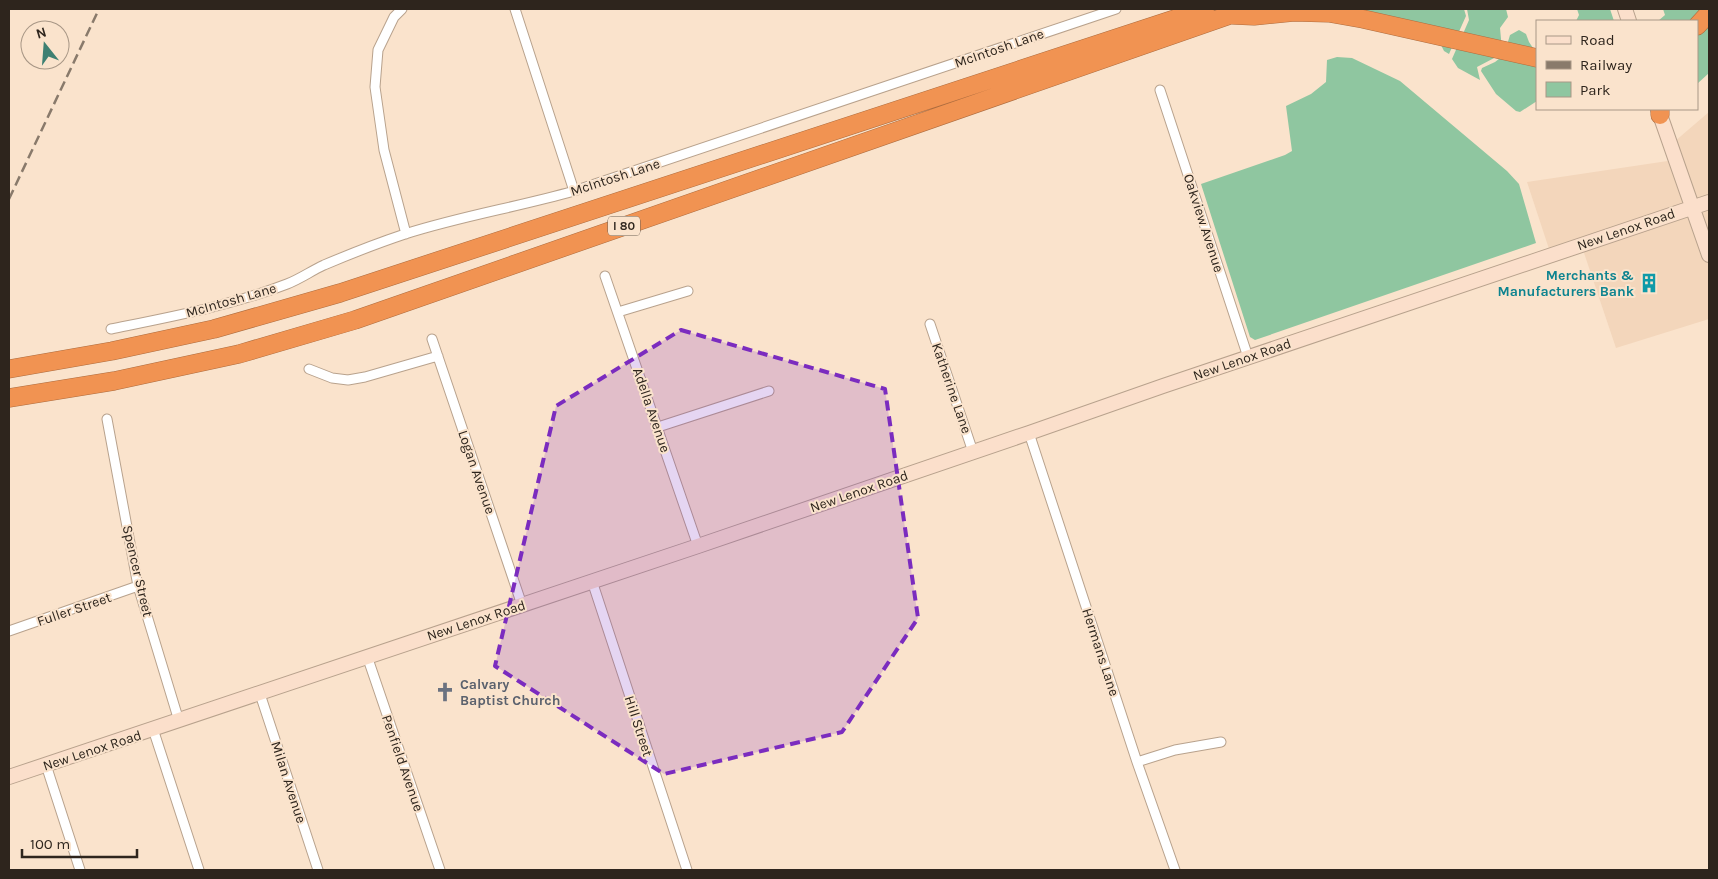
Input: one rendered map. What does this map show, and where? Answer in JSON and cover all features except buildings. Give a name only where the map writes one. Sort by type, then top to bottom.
[{"type":"highway","name":"I 80","points":[[9,369],[112,351],[214,329],[340,293],[1205,9]]},
{"type":"highway","name":"I 80","points":[[9,398],[114,381],[239,354],[354,320],[1247,9]]},
{"type":"highway","points":[[1230,14],[1254,16],[1294,12],[1329,14],[1363,19],[1536,58]]},
{"type":"highway","points":[[1698,25],[1709,13]]},
{"type":"street","points":[[402,9],[394,17],[378,50],[375,87],[384,150],[406,234]]},
{"type":"street","points":[[515,9],[574,191]]},
{"type":"street","name":"McIntosh Lane","points":[[111,329],[250,297],[289,283],[322,266],[356,252],[406,234],[574,191],[1116,9]]},
{"type":"street","name":"Oakview Avenue","points":[[1160,90],[1248,357]]},
{"type":"street","points":[[1659,111],[1709,254]]},
{"type":"street","name":"New Lenox Road","points":[[9,777],[698,546],[1248,357],[1709,202]]},
{"type":"street","name":"Adella Avenue","points":[[605,276],[698,546]]},
{"type":"street","points":[[618,312],[688,291]]},
{"type":"street","name":"Katherine Lane","points":[[930,324],[974,452]]},
{"type":"street","name":"Logan Avenue","points":[[432,339],[522,605]]},
{"type":"street","points":[[309,369],[332,378],[348,380],[438,356]]},
{"type":"street","points":[[658,427],[769,391]]},
{"type":"street","name":"Spencer Street","points":[[108,419],[138,586],[179,721]]},
{"type":"street","name":"Hermans Lane","points":[[1029,433],[1137,762],[1175,870]]},
{"type":"street","name":"Hill Street","points":[[592,581],[687,870]]},
{"type":"street","name":"Fuller Street","points":[[9,631],[138,586]]},
{"type":"street","name":"Penfield Avenue","points":[[367,656],[440,870]]},
{"type":"street","name":"Milan Avenue","points":[[260,694],[318,870]]},
{"type":"street","points":[[153,729],[199,870]]},
{"type":"street","points":[[1137,762],[1175,750],[1221,742]]},
{"type":"street","points":[[46,765],[80,870]]},
{"type":"highlighted area","points":[[681,330],[885,389],[918,618],[842,732],[664,774],[495,666],[556,406]]},
{"type":"shaded area","points":[[1709,112],[1709,254],[1707,255],[1709,262],[1709,319],[1616,348],[1582,247],[1552,258],[1527,182],[1681,159],[1674,142]]},
{"type":"green space","points":[[1361,9],[1464,9],[1466,16],[1449,54],[1444,51],[1435,33],[1360,11]]},
{"type":"green space","points":[[1467,9],[1506,9],[1508,17],[1500,28],[1502,50],[1498,56],[1477,67],[1480,80],[1458,68],[1452,59],[1469,20]]},
{"type":"green space","points":[[1577,9],[1610,9],[1614,20],[1576,20],[1579,15]]},
{"type":"green space","points":[[1663,9],[1709,9],[1709,73],[1698,83],[1698,20],[1659,20],[1665,15]]},
{"type":"green space","points":[[1519,30],[1526,34],[1536,52],[1536,102],[1520,112],[1516,111],[1496,94],[1481,71],[1482,68],[1504,55],[1510,35]]},
{"type":"green space","points":[[1337,57],[1352,58],[1400,81],[1507,171],[1519,184],[1536,243],[1255,340],[1250,337],[1201,184],[1292,151],[1286,106],[1311,94],[1326,82],[1327,60]]},
{"type":"railway","points":[[9,199],[99,9]]},
{"type":"place","name":"Merchants & Manufacturers Bank","points":[[1649,283]]},
{"type":"place","name":"Calvary Baptist Church","points":[[445,692]]}]
